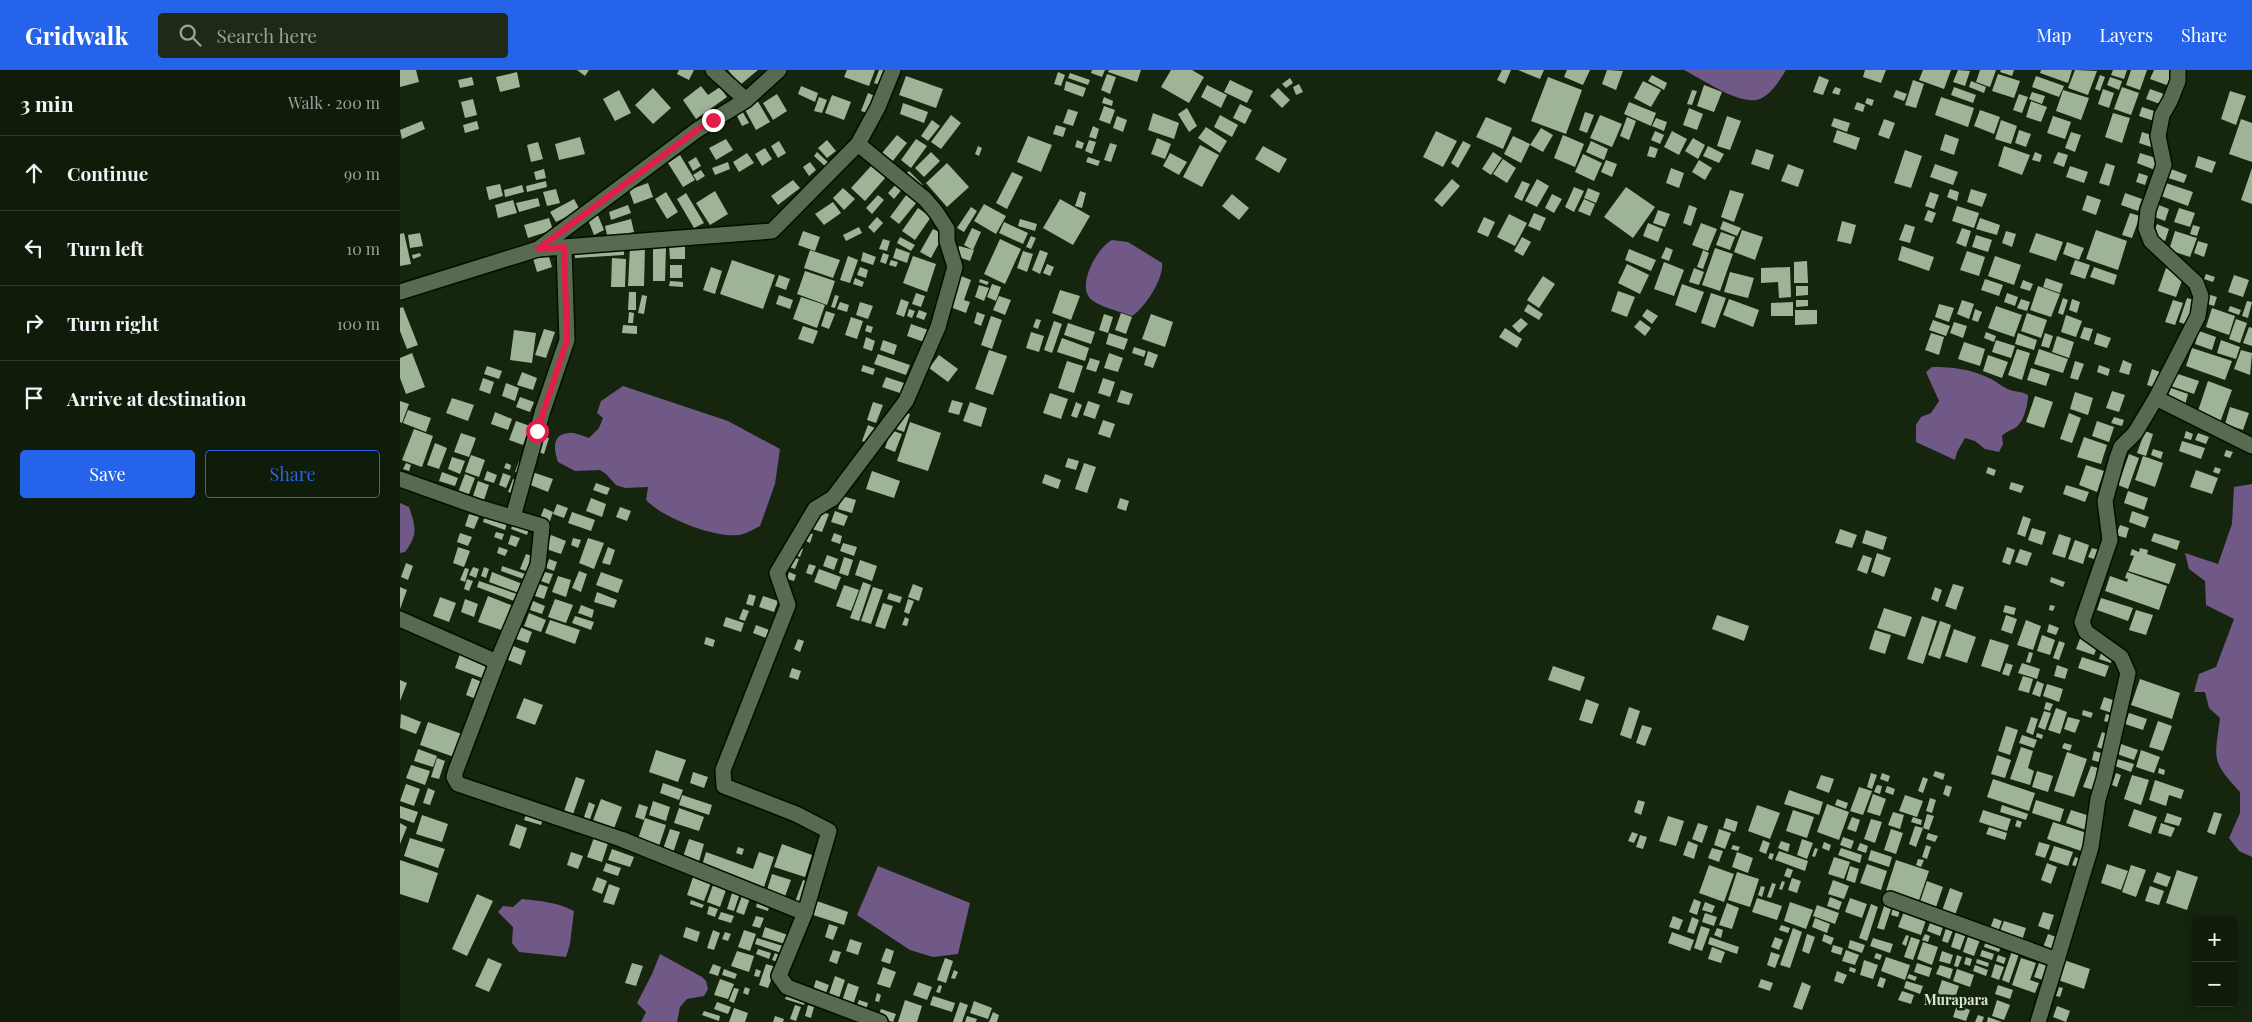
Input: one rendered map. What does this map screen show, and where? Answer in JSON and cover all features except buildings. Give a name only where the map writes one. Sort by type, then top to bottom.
[{"type":"street","points":[[713,70],[746,100]]},
{"type":"street","points":[[538,249],[697,130],[746,100],[779,70]]},
{"type":"street","points":[[400,292],[538,249],[772,231],[858,144],[878,107],[893,70]]},
{"type":"street","points":[[2038,1022],[2091,847],[2098,799],[2128,673],[2121,657],[2086,632],[2082,622],[2110,540],[2105,501],[2121,447],[2136,433],[2156,398],[2198,316],[2201,296],[2196,283],[2151,241],[2146,228],[2148,210],[2164,166],[2158,136],[2162,115],[2178,81],[2178,70]]},
{"type":"street","points":[[858,144],[924,199],[936,212],[947,229],[947,241],[955,268],[938,327],[906,401],[833,498],[815,509],[777,573],[788,605],[723,770],[724,786],[796,814],[829,831],[805,913],[779,976],[787,987],[880,1022]]},
{"type":"street","points":[[513,517],[542,413],[567,340],[564,247]]},
{"type":"street","points":[[2156,398],[2252,446]]},
{"type":"street","points":[[400,479],[481,508],[542,526],[538,565],[497,662],[456,770],[454,777],[458,784],[621,839],[805,913]]},
{"type":"street","points":[[400,619],[497,662]]},
{"type":"street","points":[[1890,900],[2057,960]]},
{"type":"shaded area","points":[[1684,70],[1786,70],[1766,96],[1756,100],[1748,100],[1729,94]]},
{"type":"shaded area","points":[[1112,240],[1128,242],[1162,263],[1160,276],[1153,292],[1148,300],[1132,316],[1097,303],[1089,297],[1086,291],[1086,283],[1091,265],[1101,250]]},
{"type":"shaded area","points":[[1932,367],[1954,368],[1975,372],[1992,379],[2010,390],[2028,395],[2021,422],[2002,436],[2003,444],[1999,452],[1985,449],[1975,441],[1965,438],[1955,460],[1916,442],[1916,425],[1921,417],[1931,413],[1939,401],[1926,372]]},
{"type":"shaded area","points":[[623,386],[728,421],[780,449],[775,484],[760,526],[739,535],[703,530],[676,520],[654,507],[646,500],[648,487],[625,488],[616,485],[600,470],[575,471],[558,462],[555,444],[559,436],[571,433],[589,438],[599,428],[603,418],[597,413],[601,401]]},
{"type":"shaded area","points":[[2252,484],[2252,857],[2239,851],[2229,838],[2240,813],[2240,792],[2224,773],[2217,758],[2216,751],[2220,718],[2209,708],[2205,692],[2194,692],[2199,674],[2216,667],[2234,619],[2206,605],[2205,581],[2189,569],[2185,553],[2218,564],[2232,524],[2234,487]]},
{"type":"shaded area","points":[[400,503],[409,507],[415,531],[405,552],[400,553]]},
{"type":"shaded area","points":[[878,866],[970,903],[958,954],[933,957],[910,950],[857,915]]},
{"type":"shaded area","points":[[522,899],[555,904],[574,911],[570,944],[566,957],[519,952],[512,943],[513,927],[498,912],[503,906],[513,907]]},
{"type":"shaded area","points":[[660,954],[702,977],[706,981],[708,989],[704,996],[687,999],[680,1007],[677,1022],[641,1022],[646,1012],[637,1003]]},
{"type":"district","name":"Murapara","points":[[1956,1000]]},
{"type":"route","points":[[537,431],[567,340],[564,247],[538,249],[713,120]]}]
